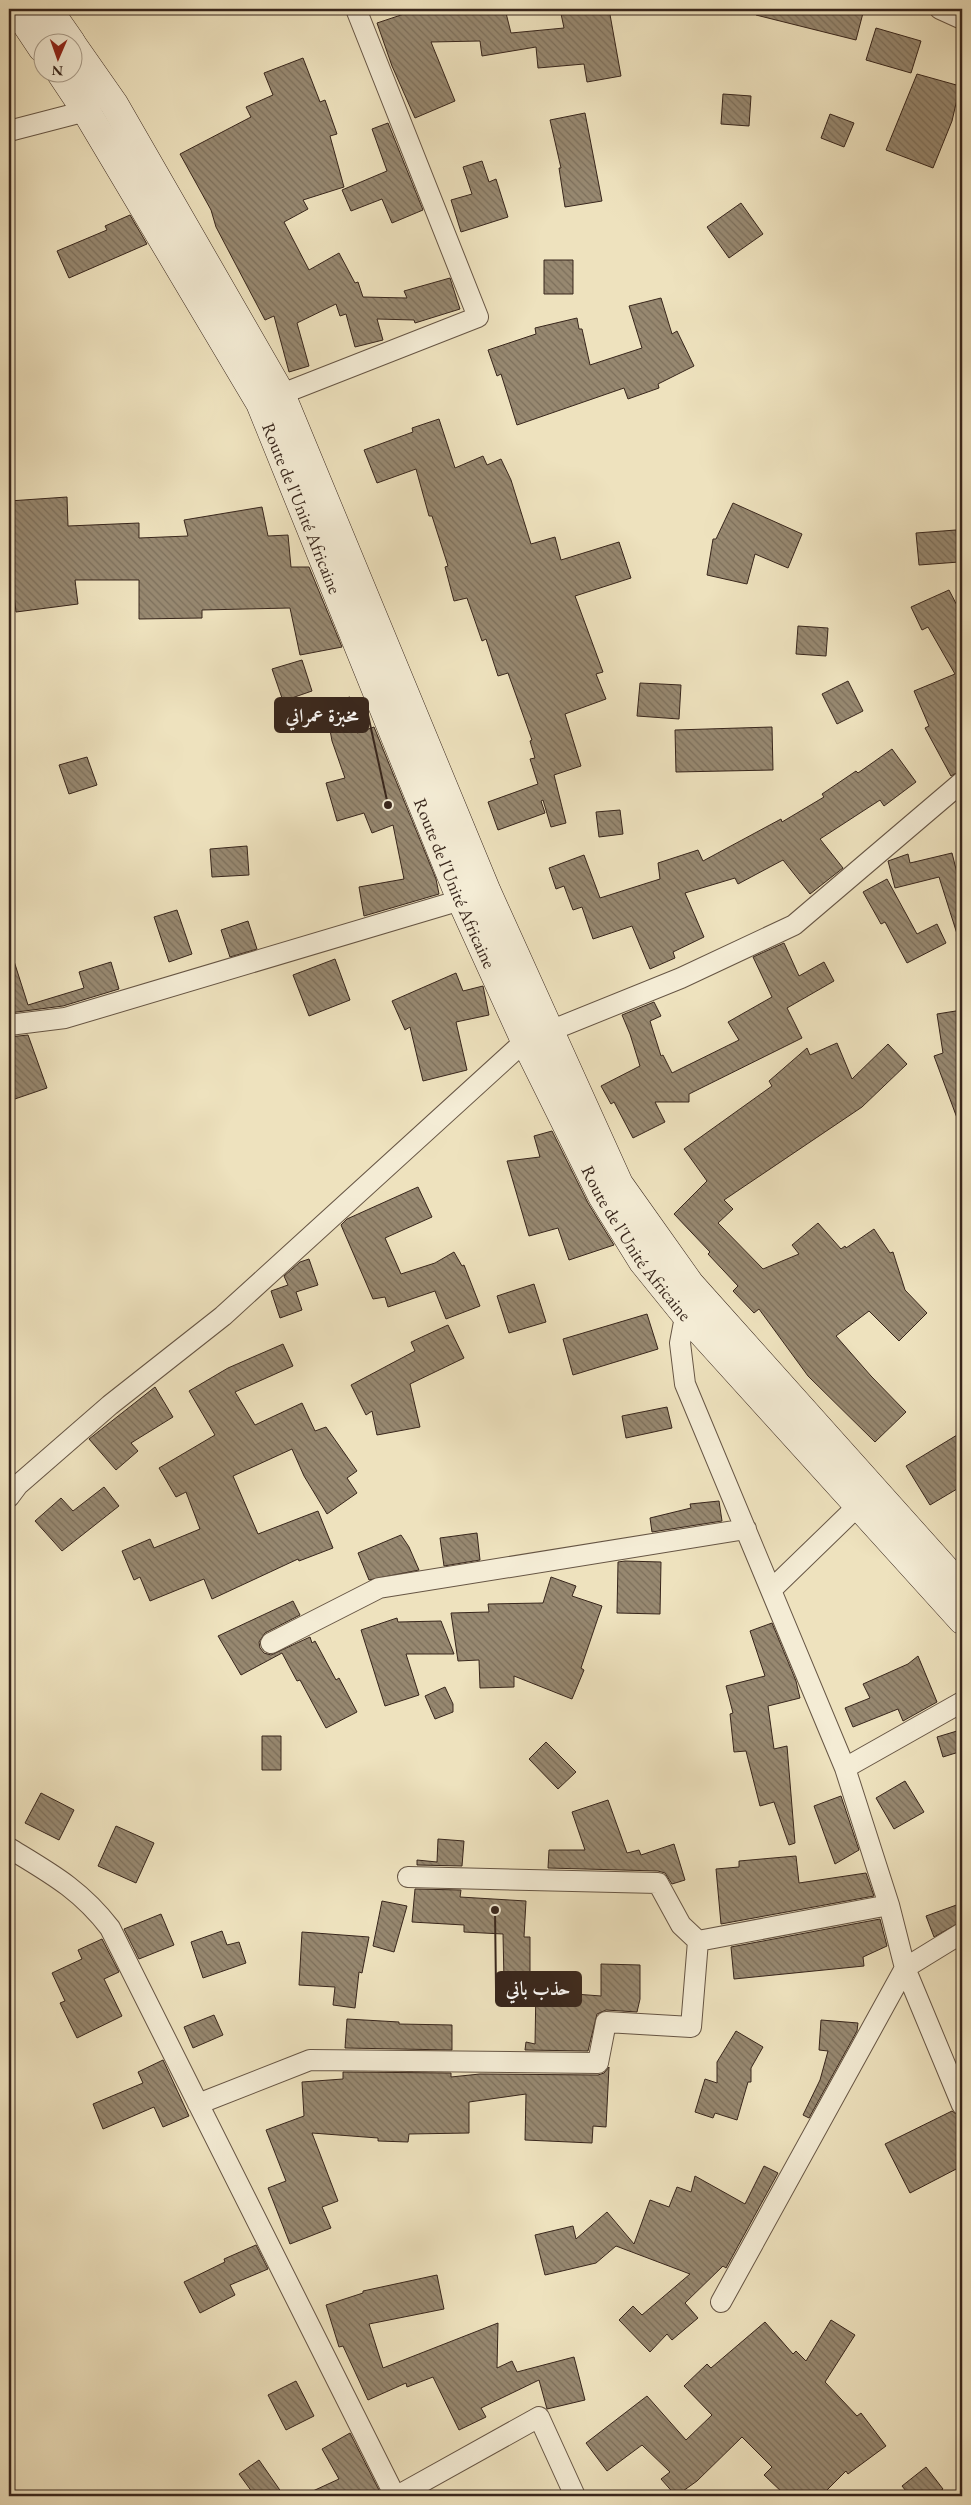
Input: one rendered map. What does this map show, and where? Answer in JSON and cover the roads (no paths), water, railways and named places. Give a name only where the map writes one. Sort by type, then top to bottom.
[{"type":"main road","points":[[16,9],[32,33]]},
{"type":"main road","name":"Route de l'Unité Africaine","points":[[48,9],[64,32]]},
{"type":"main road","name":"Route de l'Unité Africaine","points":[[82,58],[114,104],[270,398],[488,892],[537,1036]]},
{"type":"main road","name":"Route de l'Unité Africaine","points":[[67,82],[270,398],[461,900],[619,1184],[652,1254],[685,1314],[867,1497],[962,1588]]},
{"type":"main road","name":"Route de l'Unité Africaine","points":[[652,1254],[690,1284],[867,1497],[962,1620]]},
{"type":"street","points":[[270,398],[478,317],[356,9]]},
{"type":"street","points":[[940,9],[962,18]]},
{"type":"street","points":[[9,131],[86,110]]},
{"type":"street","points":[[9,1497],[18,1485],[110,1405],[223,1316],[537,1036],[681,978],[794,925],[962,782]]},
{"type":"street","points":[[9,1025],[65,1018],[461,900]]},
{"type":"street","points":[[690,1284],[680,1343],[685,1384],[845,1768],[889,1905],[905,1968],[962,2105]]},
{"type":"street","points":[[771,1590],[867,1497]]},
{"type":"street","points":[[271,1643],[380,1588],[746,1530]]},
{"type":"street","points":[[845,1768],[962,1702]]},
{"type":"street","points":[[9,1848],[61,1880],[92,1904],[110,1928],[396,2496],[539,2417],[575,2496]]},
{"type":"street","points":[[408,1877],[658,1883],[681,1925],[698,1941]]},
{"type":"street","points":[[698,1941],[889,1905]]},
{"type":"street","points":[[721,2302],[905,1968],[962,1933]]},
{"type":"street","points":[[198,2104],[310,2060],[598,2063],[606,2022],[691,2027],[698,1941]]},
{"type":"place","name":"مخبزة عمراني","points":[[388,805]]},
{"type":"place","name":"حذب باني","points":[[495,1910]]}]
